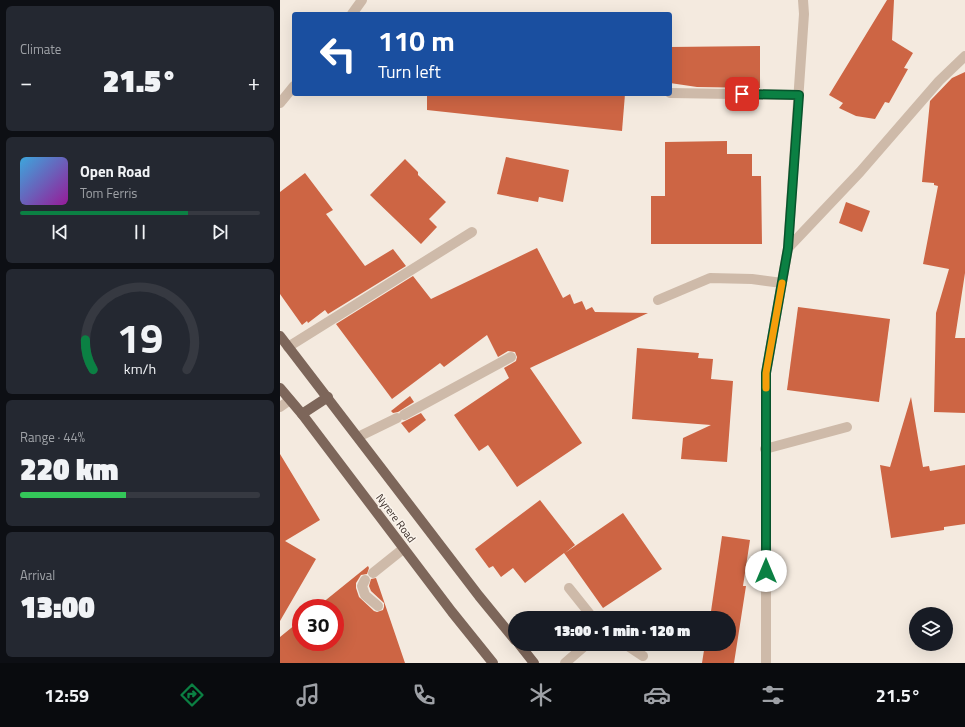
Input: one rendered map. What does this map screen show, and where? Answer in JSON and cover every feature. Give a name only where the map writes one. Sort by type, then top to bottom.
[{"type":"main road","points":[[280,336],[479,596],[508,631]]},
{"type":"main road","name":"Nyrere Road","points":[[280,388],[302,414],[491,662]]},
{"type":"main road","points":[[302,414],[328,397]]},
{"type":"main road","points":[[524,651],[534,663]]},
{"type":"street","points":[[353,12],[362,0]]},
{"type":"street","points":[[766,663],[766,373],[788,248],[804,0]]},
{"type":"street","points":[[788,248],[860,172],[939,81],[965,56]]},
{"type":"street","points":[[280,103],[292,88]]},
{"type":"street","points":[[672,93],[799,95]]},
{"type":"street","points":[[288,347],[472,232]]},
{"type":"street","points":[[658,300],[710,278],[752,278],[782,283]]},
{"type":"street","points":[[358,437],[400,417],[511,357]]},
{"type":"street","points":[[280,407],[290,400]]},
{"type":"street","points":[[765,449],[847,427]]},
{"type":"street","points":[[378,606],[365,595],[362,586],[369,577],[404,548]]},
{"type":"street","points":[[569,588],[588,611]]},
{"type":"street","points":[[565,663],[579,651]]},
{"type":"street","points":[[636,651],[643,656]]},
{"type":"building","points":[[887,0],[894,0],[892,40],[913,53],[904,68],[908,69],[889,103],[885,102],[875,119],[856,116],[839,108],[843,103],[829,95]]},
{"type":"building","points":[[760,46],[760,88],[697,87],[672,83],[672,47]]},
{"type":"building","points":[[965,72],[965,273],[955,338],[965,338],[965,413],[934,412],[936,313],[949,269],[923,264],[938,186],[934,185],[934,183],[922,182],[930,101],[952,78]]},
{"type":"building","points":[[427,96],[625,96],[622,131],[427,110]]},
{"type":"building","points":[[727,141],[727,154],[752,154],[752,176],[761,176],[762,244],[651,244],[651,196],[665,196],[665,142]]},
{"type":"building","points":[[506,157],[569,170],[563,202],[539,197],[538,202],[497,194]]},
{"type":"building","points":[[405,159],[418,172],[418,175],[446,202],[429,219],[437,227],[421,244],[370,195]]},
{"type":"building","points":[[305,173],[333,210],[326,214],[365,266],[393,249],[406,266],[328,314],[325,310],[308,323],[307,321],[302,325],[280,294],[280,192]]},
{"type":"building","points":[[846,202],[870,211],[862,232],[839,223]]},
{"type":"building","points":[[537,248],[563,298],[570,294],[574,304],[582,301],[586,310],[592,307],[595,312],[648,313],[530,368],[582,443],[517,487],[488,445],[479,451],[454,415],[509,378],[504,368],[516,361],[517,357],[515,352],[508,351],[498,357],[487,335],[444,367],[440,363],[392,399],[336,324],[413,276],[431,299]]},
{"type":"building","points":[[798,307],[890,319],[879,402],[787,390]]},
{"type":"building","points":[[637,348],[699,353],[698,358],[713,359],[711,379],[733,381],[727,462],[681,459],[683,438],[711,425],[632,419]]},
{"type":"building","points":[[410,396],[414,402],[398,412],[393,413],[391,411]]},
{"type":"building","points":[[911,397],[923,467],[929,466],[930,471],[965,465],[965,524],[944,527],[944,530],[891,538],[880,465],[890,467]]},
{"type":"building","points":[[421,413],[426,420],[409,433],[401,423]]},
{"type":"building","points":[[280,454],[320,520],[285,541],[316,559],[280,621]]},
{"type":"building","points":[[540,500],[575,545],[565,553],[623,513],[662,569],[603,608],[564,553],[525,583],[513,568],[501,577],[493,566],[489,568],[475,549]]},
{"type":"building","points":[[722,536],[750,540],[743,586],[746,586],[736,650],[736,611],[711,611]]},
{"type":"building","points":[[368,566],[369,568],[367,574],[361,575],[356,583],[359,597],[374,611],[377,612],[383,610],[384,603],[371,591],[369,586],[371,579],[376,578],[405,663],[280,663],[280,637],[292,627],[292,651],[344,651],[344,599],[327,599]]},
{"type":"building","points":[[704,651],[736,651],[734,663],[702,663]]},
{"type":"slow traffic","points":[[766,388],[766,373],[782,283]]},
{"type":"route","points":[[742,94],[799,95],[788,248],[766,373],[766,571]]}]
